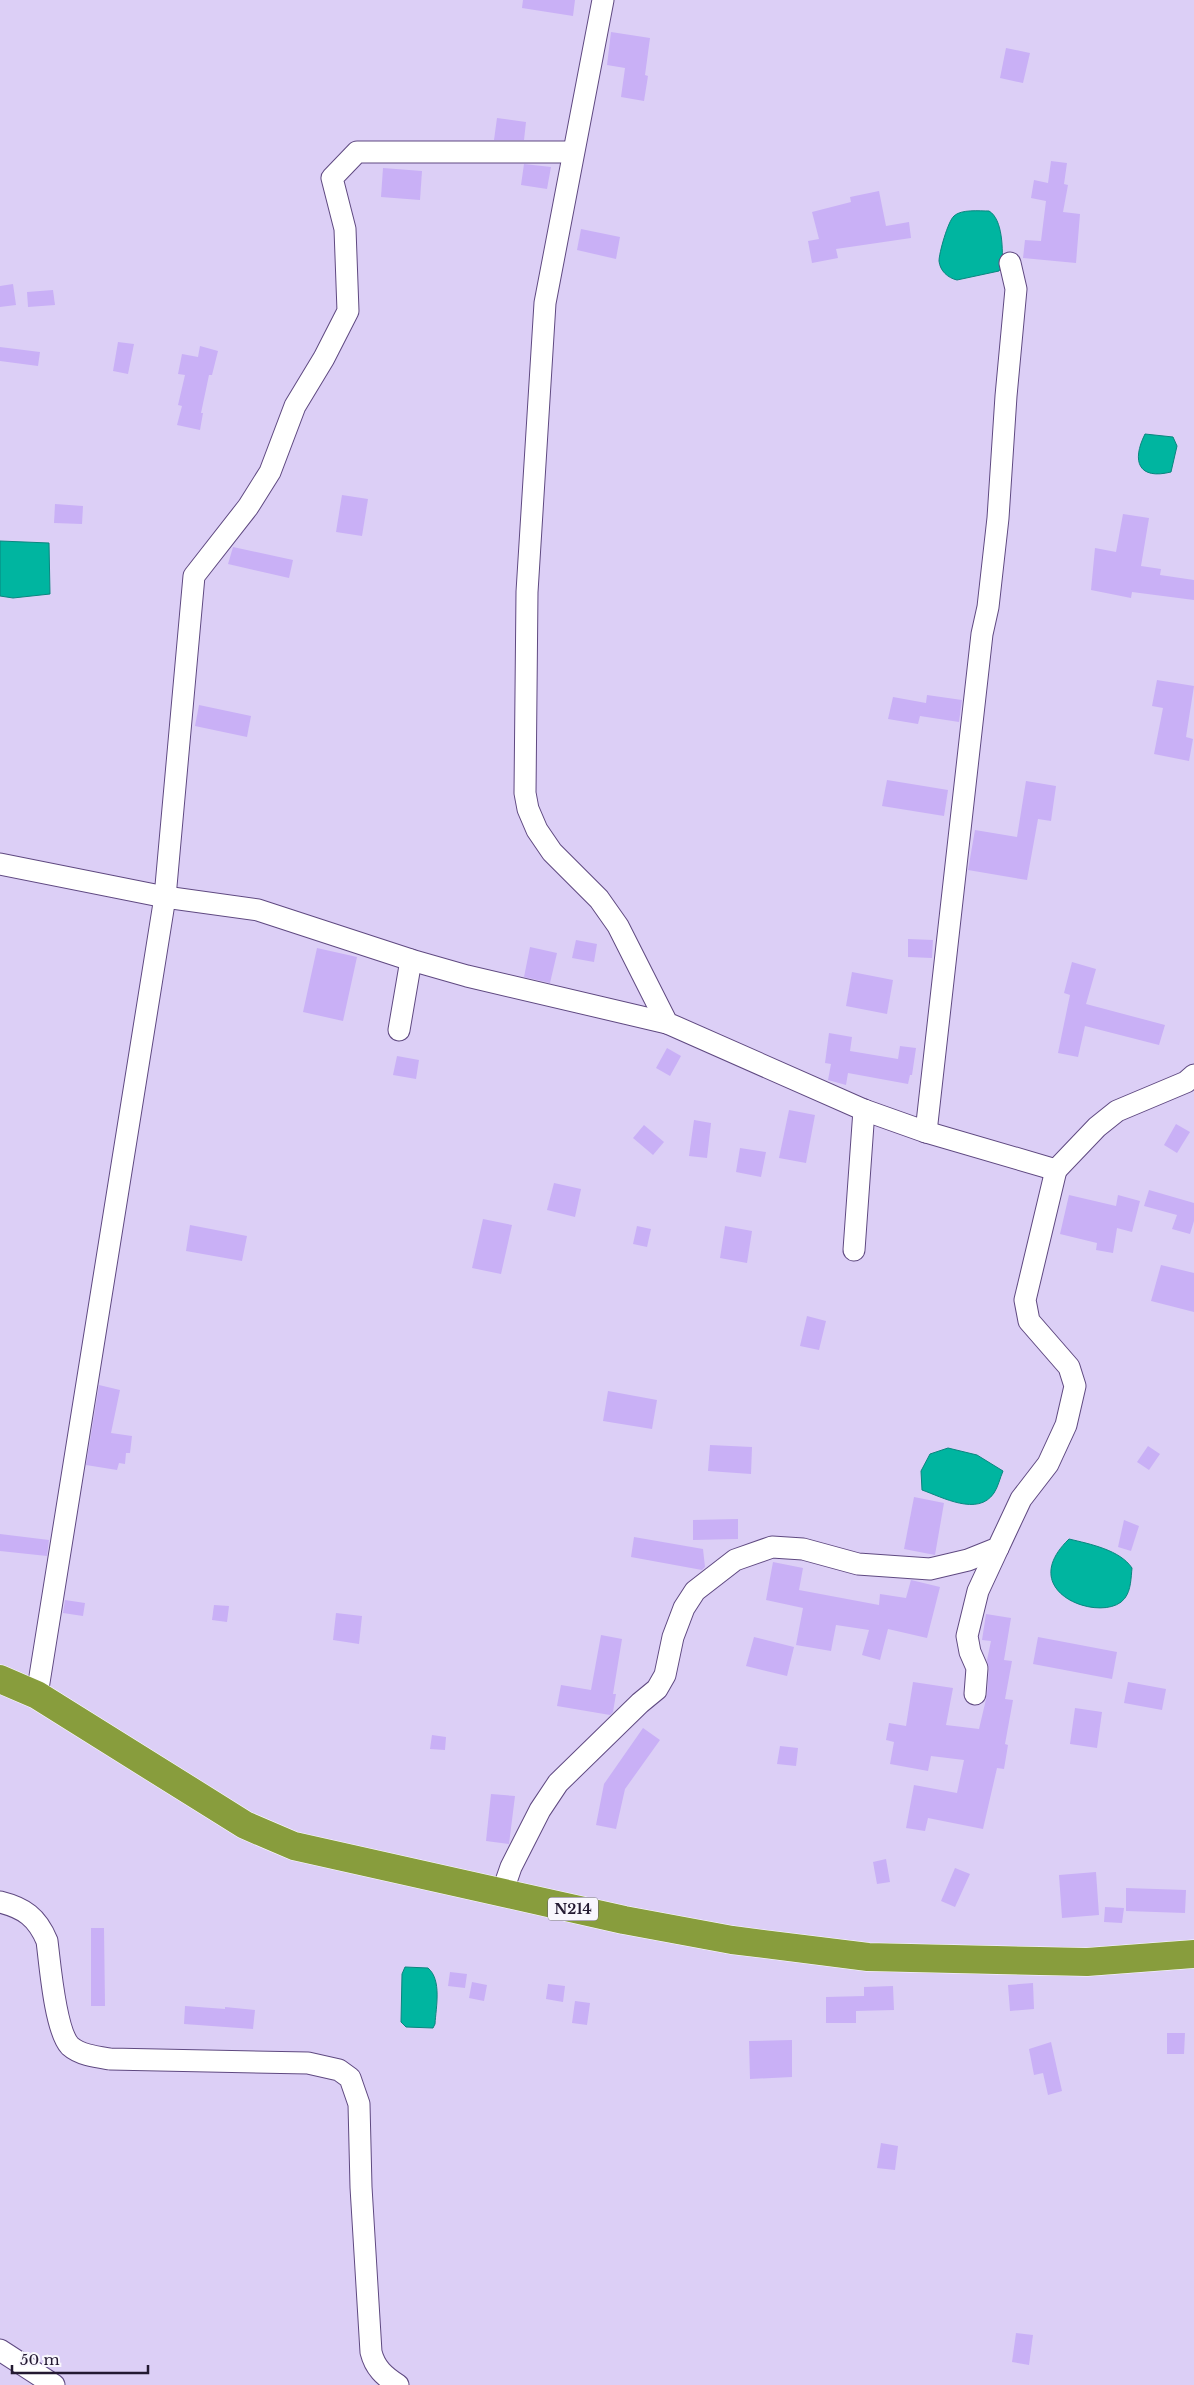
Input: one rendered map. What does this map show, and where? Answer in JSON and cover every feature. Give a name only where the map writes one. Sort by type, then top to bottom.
[{"type":"highway","name":"N214","points":[[0,1679],[37,1695],[246,1825],[294,1846],[624,1920],[732,1940],[868,1957],[1087,1962],[1194,1954]]},
{"type":"street","points":[[603,0],[545,303],[527,592],[524,793],[528,809],[537,830],[552,852],[599,899],[618,926],[667,1023]]},
{"type":"street","points":[[37,1695],[165,897],[194,576],[248,507],[270,472],[295,406],[324,358],[348,311],[345,229],[332,178],[357,152],[574,152]]},
{"type":"street","points":[[926,1132],[982,634],[988,607],[998,518],[1006,396],[1016,289],[1010,263]]},
{"type":"street","points":[[0,864],[165,897],[258,910],[411,960],[667,1023],[864,1110],[926,1132],[1056,1170]]},
{"type":"street","points":[[400,1030],[411,960]]},
{"type":"street","points":[[975,1694],[977,1668],[970,1652],[967,1636],[978,1592],[1022,1499],[1048,1464],[1066,1425],[1075,1386],[1069,1367],[1029,1321],[1025,1300],[1056,1170],[1096,1127],[1117,1111],[1186,1082],[1194,1075]]},
{"type":"street","points":[[854,1250],[864,1110]]},
{"type":"street","points":[[502,1893],[511,1866],[540,1810],[558,1783],[640,1703],[657,1690],[665,1675],[673,1637],[684,1608],[695,1592],[735,1560],[772,1547],[803,1549],[858,1564],[930,1569],[968,1560],[998,1548]]},
{"type":"street","points":[[0,1902],[25,1910],[42,1928],[47,1941],[60,2025],[70,2046],[78,2051],[110,2059],[308,2063],[339,2070],[350,2078],[355,2087],[359,2104],[361,2187],[371,2352],[373,2362],[380,2372],[398,2385]]},
{"type":"street","points":[[0,2350],[54,2385]]},
{"type":"shaded area","points":[[989,211],[994,215],[1000,228],[1002,266],[999,271],[957,280],[951,278],[945,274],[939,261],[940,251],[949,224],[954,216],[961,212]]},
{"type":"shaded area","points":[[1145,434],[1173,437],[1177,446],[1171,472],[1151,473],[1145,471],[1141,466],[1139,453]]},
{"type":"shaded area","points":[[0,541],[49,543],[50,594],[13,598],[0,596]]},
{"type":"shaded area","points":[[948,1448],[977,1455],[1003,1471],[994,1493],[987,1500],[979,1504],[960,1503],[922,1490],[921,1471],[930,1454]]},
{"type":"shaded area","points":[[1069,1539],[1112,1552],[1127,1562],[1132,1568],[1130,1588],[1125,1598],[1115,1605],[1100,1608],[1084,1606],[1068,1599],[1057,1589],[1051,1575],[1054,1558]]},
{"type":"shaded area","points":[[405,1967],[428,1968],[435,1979],[437,1994],[435,2024],[433,2028],[406,2027],[401,2022],[402,1974]]},
{"type":"building","points":[[523,0],[575,0],[573,16],[522,8]]},
{"type":"building","points":[[611,32],[650,38],[645,75],[648,76],[644,101],[621,97],[625,68],[607,65]]},
{"type":"building","points":[[1006,48],[1030,53],[1023,83],[1000,78]]},
{"type":"building","points":[[497,118],[526,122],[524,140],[494,140]]},
{"type":"building","points":[[1051,161],[1067,163],[1064,184],[1068,185],[1063,212],[1080,214],[1076,263],[1023,258],[1025,240],[1041,241],[1046,201],[1031,198],[1034,180],[1048,183]]},
{"type":"building","points":[[524,164],[551,167],[547,189],[521,185]]},
{"type":"building","points":[[383,168],[422,171],[420,200],[381,197]]},
{"type":"building","points":[[879,191],[886,226],[909,222],[911,238],[836,249],[838,258],[812,263],[808,241],[819,239],[812,212],[851,202],[850,197]]},
{"type":"building","points":[[581,229],[620,237],[616,259],[577,250]]},
{"type":"building","points":[[13,284],[16,305],[0,307],[0,286]]},
{"type":"building","points":[[53,290],[55,305],[28,307],[27,292]]},
{"type":"building","points":[[118,342],[134,344],[128,374],[113,371]]},
{"type":"building","points":[[200,346],[218,351],[212,375],[209,375],[201,413],[203,413],[200,430],[177,425],[182,406],[178,405],[185,375],[178,374],[182,354],[198,357]]},
{"type":"building","points":[[0,347],[40,352],[38,366],[0,361]]},
{"type":"building","points":[[342,495],[368,499],[362,536],[336,532]]},
{"type":"building","points":[[55,504],[83,506],[82,524],[54,523]]},
{"type":"building","points":[[1123,514],[1149,518],[1141,566],[1161,569],[1160,575],[1194,580],[1194,600],[1132,592],[1131,598],[1091,590],[1095,548],[1116,552]]},
{"type":"building","points":[[233,547],[293,560],[289,578],[228,564]]},
{"type":"building","points":[[1157,680],[1194,686],[1186,737],[1193,739],[1189,761],[1154,754],[1163,708],[1152,706]]},
{"type":"building","points":[[927,695],[962,700],[959,722],[920,716],[918,724],[888,719],[893,697],[926,703]]},
{"type":"building","points":[[199,705],[251,716],[247,737],[195,726]]},
{"type":"building","points":[[887,780],[948,790],[944,816],[882,806]]},
{"type":"building","points":[[1026,781],[1056,786],[1051,821],[1038,819],[1027,880],[968,870],[975,830],[1017,837]]},
{"type":"building","points":[[908,939],[933,940],[932,958],[908,957]]},
{"type":"building","points":[[576,940],[597,944],[594,962],[572,958]]},
{"type":"building","points":[[530,947],[557,953],[550,983],[524,977]]},
{"type":"building","points":[[317,948],[357,957],[343,1021],[303,1012]]},
{"type":"building","points":[[1072,962],[1096,969],[1086,1004],[1165,1025],[1159,1045],[1085,1026],[1078,1057],[1058,1053],[1070,995],[1064,993]]},
{"type":"building","points":[[852,972],[893,980],[887,1014],[846,1006]]},
{"type":"building","points":[[829,1033],[852,1037],[850,1051],[898,1059],[900,1046],[916,1048],[912,1075],[910,1075],[908,1084],[848,1073],[846,1085],[828,1080],[831,1064],[825,1063]]},
{"type":"building","points":[[667,1048],[681,1056],[670,1076],[656,1068]]},
{"type":"building","points":[[397,1056],[419,1060],[416,1079],[393,1075]]},
{"type":"building","points":[[789,1110],[815,1115],[806,1163],[779,1158]]},
{"type":"building","points":[[694,1120],[711,1123],[707,1158],[689,1156]]},
{"type":"building","points":[[1176,1124],[1190,1132],[1177,1153],[1164,1145]]},
{"type":"building","points":[[644,1125],[664,1142],[653,1155],[633,1138]]},
{"type":"building","points":[[740,1148],[766,1152],[761,1177],[736,1172]]},
{"type":"building","points":[[554,1183],[581,1189],[575,1217],[547,1210]]},
{"type":"building","points":[[1149,1190],[1194,1203],[1194,1221],[1190,1234],[1172,1229],[1177,1215],[1144,1206]]},
{"type":"building","points":[[1069,1195],[1116,1206],[1118,1195],[1140,1201],[1132,1232],[1117,1228],[1113,1253],[1096,1250],[1097,1243],[1060,1234]]},
{"type":"building","points":[[483,1219],[512,1225],[501,1274],[472,1268]]},
{"type":"building","points":[[190,1225],[247,1236],[242,1261],[186,1251]]},
{"type":"building","points":[[637,1226],[651,1229],[647,1247],[633,1244]]},
{"type":"building","points":[[725,1226],[752,1231],[747,1263],[720,1258]]},
{"type":"building","points":[[1161,1265],[1194,1273],[1194,1312],[1151,1301]]},
{"type":"building","points":[[807,1316],[826,1321],[819,1350],[800,1346]]},
{"type":"building","points":[[99,1385],[120,1390],[111,1433],[132,1436],[130,1453],[126,1453],[125,1464],[119,1463],[117,1470],[86,1465]]},
{"type":"building","points":[[608,1391],[657,1400],[652,1429],[603,1421]]},
{"type":"building","points":[[710,1445],[752,1447],[751,1474],[708,1471]]},
{"type":"building","points":[[1148,1446],[1160,1454],[1149,1470],[1137,1462]]},
{"type":"building","points":[[914,1497],[944,1503],[935,1555],[904,1549]]},
{"type":"building","points":[[738,1519],[738,1539],[693,1540],[693,1520]]},
{"type":"building","points":[[1124,1520],[1139,1526],[1131,1551],[1118,1547]]},
{"type":"building","points":[[0,1534],[49,1540],[47,1556],[0,1551]]},
{"type":"building","points":[[634,1537],[703,1549],[705,1567],[702,1570],[631,1557]]},
{"type":"building","points":[[773,1562],[803,1568],[799,1590],[879,1605],[880,1594],[906,1598],[911,1580],[940,1587],[927,1638],[888,1629],[880,1660],[862,1655],[869,1630],[836,1625],[831,1651],[796,1645],[803,1608],[766,1600]]},
{"type":"building","points":[[65,1600],[85,1603],[83,1616],[63,1613]]},
{"type":"building","points":[[214,1605],[229,1606],[227,1622],[212,1620]]},
{"type":"building","points":[[336,1613],[362,1616],[359,1644],[333,1640]]},
{"type":"building","points":[[986,1614],[1011,1618],[1004,1660],[1012,1661],[1005,1699],[1013,1700],[1005,1744],[1008,1745],[1004,1769],[997,1768],[983,1829],[928,1818],[925,1831],[906,1828],[914,1785],[957,1793],[964,1760],[931,1756],[928,1771],[890,1764],[894,1742],[886,1740],[889,1723],[906,1726],[913,1682],[953,1688],[946,1725],[979,1729],[987,1695],[989,1669],[987,1660],[991,1641],[982,1640]]},
{"type":"building","points":[[601,1635],[622,1639],[613,1694],[616,1694],[613,1712],[610,1715],[557,1706],[561,1685],[591,1690]]},
{"type":"building","points":[[754,1637],[794,1647],[787,1676],[746,1666]]},
{"type":"building","points":[[1038,1637],[1117,1652],[1112,1679],[1033,1664]]},
{"type":"building","points":[[1128,1682],[1166,1689],[1162,1710],[1124,1703]]},
{"type":"building","points":[[1075,1708],[1102,1712],[1097,1748],[1070,1744]]},
{"type":"building","points":[[643,1728],[660,1740],[625,1789],[616,1829],[596,1825],[604,1784]]},
{"type":"building","points":[[432,1735],[446,1737],[445,1750],[430,1749]]},
{"type":"building","points":[[780,1746],[798,1748],[796,1766],[777,1764]]},
{"type":"building","points":[[491,1794],[515,1796],[509,1844],[486,1841]]},
{"type":"building","points":[[886,1859],[890,1882],[877,1884],[873,1862]]},
{"type":"building","points":[[955,1868],[970,1874],[955,1907],[941,1901]]},
{"type":"building","points":[[1096,1872],[1099,1915],[1062,1918],[1059,1875]]},
{"type":"building","points":[[1126,1888],[1186,1890],[1185,1913],[1126,1911]]},
{"type":"building","points":[[1105,1907],[1124,1908],[1122,1923],[1104,1922]]},
{"type":"building","points":[[91,1928],[104,1928],[105,2006],[91,2006]]},
{"type":"building","points":[[450,1972],[467,1974],[465,1988],[448,1986]]},
{"type":"building","points":[[472,1982],[487,1985],[484,2001],[469,1998]]},
{"type":"building","points":[[1033,1983],[1034,2009],[1010,2011],[1008,1985]]},
{"type":"building","points":[[548,1984],[565,1986],[563,2002],[546,1999]]},
{"type":"building","points":[[893,1986],[894,2010],[856,2011],[856,2023],[826,2023],[826,1997],[864,1996],[864,1987]]},
{"type":"building","points":[[575,2001],[590,2003],[587,2025],[572,2023]]},
{"type":"building","points":[[185,2006],[255,2010],[253,2029],[184,2024]]},
{"type":"building","points":[[1167,2033],[1185,2033],[1184,2054],[1167,2054]]},
{"type":"building","points":[[792,2040],[792,2077],[750,2079],[749,2041]]},
{"type":"building","points":[[1051,2042],[1062,2091],[1048,2095],[1043,2073],[1034,2075],[1029,2049]]},
{"type":"building","points":[[881,2143],[898,2146],[895,2170],[877,2168]]},
{"type":"building","points":[[1016,2333],[1033,2335],[1029,2365],[1012,2362]]}]
